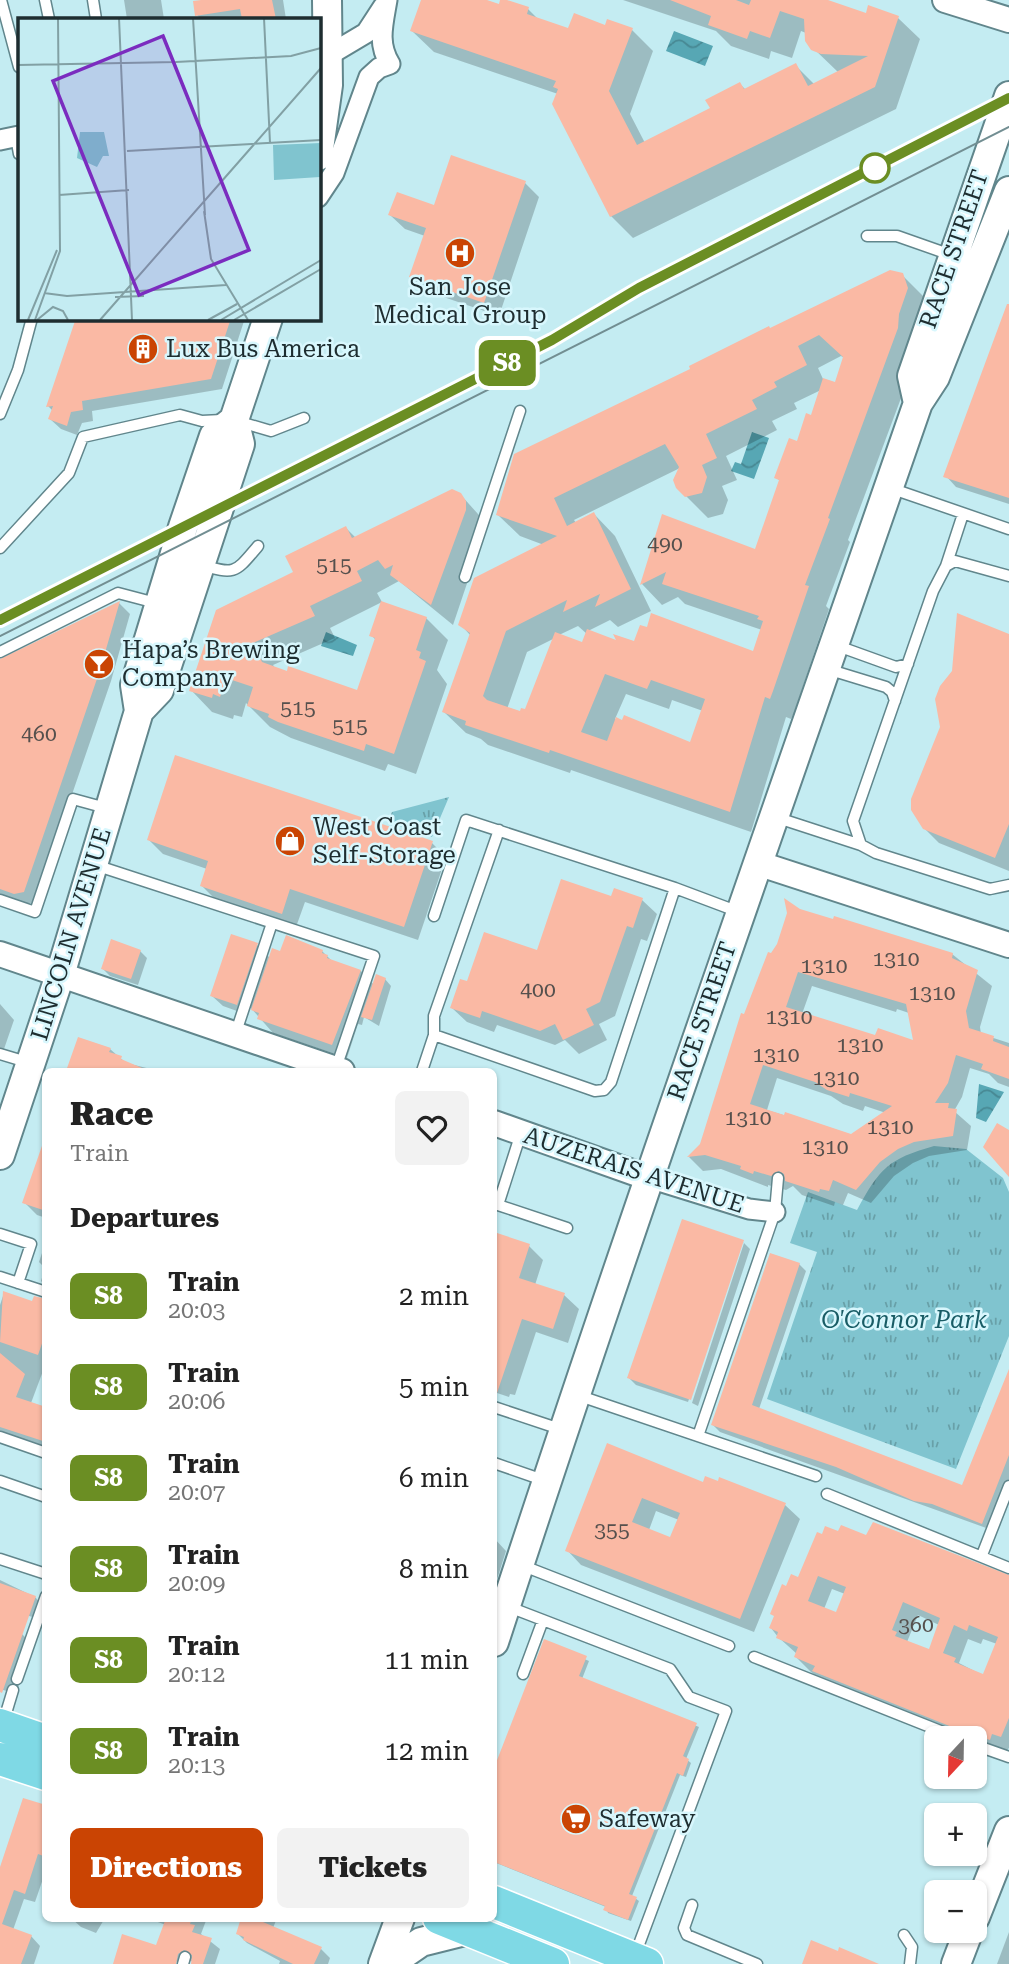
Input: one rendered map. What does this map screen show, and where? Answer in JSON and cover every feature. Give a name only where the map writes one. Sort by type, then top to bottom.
[{"type":"main road","points":[[320,128],[323,86],[329,55],[327,0]]},
{"type":"main road","name":"RACE STREET","points":[[918,403],[912,376],[1009,96]]},
{"type":"main road","name":"RACE STREET","points":[[497,1633],[772,816],[831,657],[918,403],[935,377],[1009,191]]},
{"type":"main road","points":[[948,345],[951,308],[963,268],[952,255]]},
{"type":"main road","name":"LINCOLN AVENUE","points":[[139,711],[159,690],[240,444],[234,420],[267,320]]},
{"type":"main road","name":"LINCOLN AVENUE","points":[[0,1155],[60,975],[139,711],[135,685],[160,604],[214,436],[234,420]]},
{"type":"main road","points":[[1,1725],[42,1740]]},
{"type":"main road","points":[[0,1759],[42,1773]]},
{"type":"main road","points":[[987,1887],[1009,1831]]},
{"type":"main road","points":[[497,1903],[640,1961]]},
{"type":"main road","points":[[386,1964],[399,1922]]},
{"type":"main road","points":[[449,1922],[512,1952],[553,1964]]},
{"type":"main road","points":[[386,1964],[421,1942],[469,1930]]},
{"type":"main road","points":[[956,1964],[964,1943]]},
{"type":"street","points":[[329,55],[366,33],[387,0]]},
{"type":"street","points":[[320,194],[334,173],[369,77],[379,68],[390,64],[381,40],[387,0]]},
{"type":"street","points":[[945,0],[1009,20]]},
{"type":"street","points":[[757,863],[1009,945]]},
{"type":"street","points":[[0,954],[333,1068]]},
{"type":"street","name":"AUZERAIS AVENUE","points":[[497,1124],[649,1178],[748,1209],[775,1212]]},
{"type":"lane","points":[[1,0],[18,63]]},
{"type":"lane","points":[[45,0],[49,18]]},
{"type":"lane","points":[[93,0],[96,18]]},
{"type":"lane","points":[[867,236],[897,236],[952,255]]},
{"type":"lane","points":[[0,414],[18,370],[31,320]]},
{"type":"lane","points":[[465,578],[520,411]]},
{"type":"lane","points":[[0,548],[69,473],[83,437],[180,415],[202,421],[234,420],[271,431],[304,418]]},
{"type":"lane","points":[[888,488],[1009,529]]},
{"type":"lane","points":[[861,845],[853,821],[933,590],[946,566],[963,514]]},
{"type":"lane","points":[[198,565],[230,572],[239,569],[258,546]]},
{"type":"lane","points":[[946,566],[955,561],[1009,576]]},
{"type":"lane","points":[[0,652],[118,593],[160,604]]},
{"type":"lane","points":[[831,657],[895,667],[908,664]]},
{"type":"lane","points":[[831,657],[886,687],[892,692],[895,702]]},
{"type":"lane","points":[[0,900],[35,912],[73,799],[110,810]]},
{"type":"lane","points":[[772,816],[990,889],[1009,884]]},
{"type":"lane","points":[[434,916],[467,820],[675,888],[739,913]]},
{"type":"lane","points":[[423,1068],[434,1035],[434,1016],[499,830]]},
{"type":"lane","points":[[93,865],[374,956],[340,1068]]},
{"type":"lane","points":[[434,1035],[595,1091],[604,1090],[611,1082],[675,888]]},
{"type":"lane","points":[[235,1035],[272,923]]},
{"type":"lane","points":[[0,1054],[31,1064]]},
{"type":"lane","points":[[497,1201],[521,1132]]},
{"type":"lane","points":[[698,1437],[775,1212],[778,1178]]},
{"type":"lane","points":[[497,1204],[566,1228]]},
{"type":"lane","points":[[0,1234],[31,1244],[18,1283]]},
{"type":"lane","points":[[0,1277],[42,1291]]},
{"type":"lane","points":[[576,1395],[816,1476]]},
{"type":"lane","points":[[497,1409],[564,1431]]},
{"type":"lane","points":[[0,1437],[42,1452]]},
{"type":"lane","points":[[497,1464],[546,1481]]},
{"type":"lane","points":[[0,1481],[42,1496]]},
{"type":"lane","points":[[982,1555],[1009,1486]]},
{"type":"lane","points":[[827,1494],[1009,1568]]},
{"type":"lane","points":[[0,1559],[42,1573]]},
{"type":"lane","points":[[518,1564],[729,1646]]},
{"type":"lane","points":[[506,1605],[670,1669],[689,1697],[726,1712],[640,1961]]},
{"type":"lane","points":[[17,1679],[42,1607]]},
{"type":"lane","points":[[523,1674],[543,1620]]},
{"type":"lane","points":[[754,1657],[928,1726]]},
{"type":"lane","points":[[1,1725],[13,1690]]},
{"type":"lane","points":[[987,1749],[1009,1757]]},
{"type":"lane","points":[[692,1905],[684,1928],[687,1935],[757,1964]]},
{"type":"lane","points":[[904,1935],[912,1947],[910,1964]]},
{"type":"green space","points":[[449,797],[432,837],[388,822],[392,812]]},
{"type":"green space","name":"O'Connor Park","points":[[934,1146],[966,1149],[1003,1178],[1009,1192],[1009,1336],[956,1469],[767,1399],[817,1252],[790,1243],[808,1192],[857,1210],[872,1184],[887,1167],[906,1156]]},
{"type":"water","points":[[674,31],[713,46],[705,66],[666,51]]},
{"type":"water","points":[[752,432],[769,438],[754,479],[731,471],[735,462],[741,464]]},
{"type":"water","points":[[326,632],[357,645],[353,656],[321,646]]},
{"type":"water","points":[[979,1084],[1004,1092],[986,1122],[976,1118]]},
{"type":"building","points":[[272,0],[276,18],[242,18],[240,9],[195,16],[193,1]]},
{"type":"building","points":[[421,0],[487,0],[499,4],[500,0],[507,0],[529,7],[527,14],[568,28],[574,13],[605,25],[607,19],[633,28],[609,91],[637,145],[710,108],[705,100],[740,82],[744,89],[796,63],[808,86],[868,56],[821,54],[811,50],[805,41],[804,19],[780,11],[770,38],[750,31],[747,39],[708,25],[711,16],[670,0],[736,0],[749,5],[751,0],[828,0],[866,13],[868,5],[899,16],[875,87],[610,217],[552,104],[558,89],[553,87],[556,81],[410,31]]},
{"type":"building","name":"San Jose Medical Group","points":[[451,155],[526,181],[484,303],[409,277],[426,228],[388,215],[397,192],[434,205]]},
{"type":"building","points":[[890,270],[903,273],[908,288],[899,314],[898,328],[828,518],[830,519],[805,585],[809,586],[773,691],[770,699],[765,697],[730,812],[550,750],[549,753],[465,725],[466,721],[442,712],[470,633],[458,625],[474,578],[557,536],[496,515],[514,454],[690,369],[689,366],[769,326],[770,328]],"holes":[[[819,335],[843,357],[835,382],[823,378],[811,415],[806,413],[797,441],[789,438],[774,478],[779,480],[755,549],[662,514],[640,585],[666,572],[662,584],[759,616],[757,619],[763,621],[753,651],[651,613],[647,627],[640,625],[634,641],[613,634],[616,640],[587,629],[582,642],[555,632],[525,709],[521,708],[520,711],[487,700],[483,696],[506,631],[567,600],[563,612],[600,594],[595,607],[631,589],[594,512],[567,526],[554,498],[665,444],[679,467],[673,480],[676,488],[685,497],[702,493],[707,477],[702,465],[717,458],[706,434],[757,409],[752,400],[777,387],[774,382],[807,365],[798,346]],[[605,674],[647,689],[651,680],[705,699],[690,742],[624,715],[622,720],[616,717],[607,741],[581,732]]]},
{"type":"building","points":[[1009,304],[1009,498],[943,477]]},
{"type":"building","name":"Lux Bus America","points":[[75,320],[230,320],[211,379],[82,401],[83,410],[71,412],[67,426],[48,419],[53,406],[46,407]]},
{"type":"building","points":[[452,489],[461,493],[466,501],[466,510],[431,605],[390,575],[393,565],[385,569],[378,560],[357,571],[362,581],[310,606],[315,616],[253,643],[262,662],[287,671],[288,666],[357,690],[375,638],[369,636],[381,601],[427,617],[416,650],[421,652],[419,658],[426,661],[394,754],[366,744],[364,751],[278,722],[268,717],[269,714],[247,706],[253,687],[226,678],[220,697],[213,694],[212,698],[189,691],[216,610],[293,572],[285,556],[346,526],[352,538]]},
{"type":"building","points":[[120,601],[100,670],[24,892],[14,894],[0,889],[0,659]]},
{"type":"building","points":[[957,613],[1009,634],[1009,824],[995,858],[923,829],[911,810],[911,799],[940,727],[935,699],[940,686],[952,671]]},
{"type":"building","name":"West Coast Self-Storage","points":[[175,755],[433,841],[404,927],[290,889],[282,914],[200,886],[208,861],[147,840]]},
{"type":"building","points":[[561,879],[611,896],[614,888],[643,898],[633,928],[627,926],[600,1002],[586,1009],[594,1025],[563,1040],[555,1024],[540,1031],[482,1011],[480,1018],[450,1008],[460,979],[467,981],[484,932],[537,950]]},
{"type":"building","points":[[784,898],[800,909],[833,919],[834,916],[953,953],[952,958],[978,970],[966,1011],[969,1028],[994,1036],[993,1041],[1009,1047],[1009,1079],[981,1069],[983,1064],[956,1055],[948,1083],[935,1103],[949,1103],[948,1108],[957,1109],[953,1136],[914,1142],[898,1149],[880,1162],[856,1190],[833,1180],[829,1191],[820,1189],[819,1192],[785,1181],[784,1174],[779,1171],[771,1176],[754,1171],[753,1174],[740,1169],[741,1166],[705,1155],[687,1157],[700,1144],[741,1013],[744,1014],[768,952],[771,953],[777,944],[787,913]],"holes":[[[798,972],[906,1004],[913,1040],[878,1028],[875,1035],[786,1007]],[[763,1065],[815,1082],[827,1090],[849,1097],[850,1093],[892,1106],[851,1134],[785,1112],[784,1115],[750,1104]]]},
{"type":"building","points":[[231,934],[258,943],[237,1005],[210,996]]},
{"type":"building","points":[[286,935],[323,950],[322,953],[328,955],[327,958],[361,970],[332,1045],[257,1019],[259,1013],[251,1010],[272,948],[280,951]]},
{"type":"building","points":[[111,939],[141,950],[131,979],[101,969]]},
{"type":"building","points":[[376,974],[386,978],[372,1020],[361,1017]]},
{"type":"building","points":[[78,1037],[111,1048],[109,1052],[142,1068],[67,1068]]},
{"type":"building","points":[[997,1123],[1009,1130],[1009,1177],[983,1147]]},
{"type":"building","points":[[42,1146],[42,1210],[22,1203]]},
{"type":"building","points":[[682,1219],[744,1240],[691,1400],[627,1378]]},
{"type":"building","points":[[497,1233],[530,1244],[519,1278],[565,1293],[553,1329],[522,1319],[497,1393]]},
{"type":"building","points":[[770,1253],[800,1263],[752,1405],[962,1485],[1009,1369],[1009,1455],[982,1524],[932,1504],[914,1501],[836,1467],[711,1425]]},
{"type":"building","points":[[3,1291],[32,1301],[34,1296],[42,1298],[42,1344],[38,1355],[0,1342]]},
{"type":"building","points":[[0,1353],[25,1374],[16,1397],[42,1406],[42,1441],[0,1427]]},
{"type":"building","points":[[607,1443],[703,1482],[705,1476],[718,1481],[719,1477],[786,1503],[740,1619],[565,1551]],"holes":[[[642,1498],[680,1513],[670,1537],[632,1522]]]},
{"type":"building","points":[[873,1522],[1009,1575],[1009,1718],[1001,1737],[992,1734],[990,1740],[987,1739],[987,1726],[950,1726],[812,1671],[815,1666],[794,1657],[798,1647],[776,1638],[778,1632],[769,1628],[774,1616],[770,1614],[782,1584],[786,1586],[791,1574],[798,1577],[817,1532],[822,1534],[825,1526],[838,1531],[841,1525],[866,1535]],"holes":[[[818,1576],[846,1587],[836,1612],[808,1601]],[[903,1602],[940,1618],[929,1649],[895,1636],[897,1632],[892,1630]],[[954,1625],[967,1631],[969,1625],[998,1637],[983,1674],[954,1662],[956,1658],[943,1653]]]},
{"type":"building","points":[[0,1583],[36,1596],[2,1693],[0,1692]]},
{"type":"building","name":"Safeway","points":[[544,1639],[587,1656],[579,1676],[697,1723],[683,1756],[689,1759],[683,1776],[677,1773],[629,1894],[637,1897],[628,1920],[603,1910],[605,1906],[497,1863],[497,1760]]},
{"type":"building","points":[[23,1798],[42,1804],[42,1856],[38,1854],[25,1894],[14,1890],[2,1924],[32,1935],[21,1964],[0,1964],[0,1867]]},
{"type":"building","points":[[165,1922],[191,1922],[195,1925],[192,1932],[212,1938],[203,1964],[191,1964],[192,1955],[184,1950],[178,1954],[176,1964],[113,1964],[122,1934],[156,1945]]},
{"type":"building","points":[[240,1922],[263,1922],[322,1947],[314,1964],[293,1964],[236,1934]]},
{"type":"building","points":[[811,1940],[838,1951],[839,1947],[879,1964],[802,1964]]},
{"type":"tram line","points":[[0,636],[1009,127]]},
{"type":"railway","points":[[0,620],[552,340],[639,288],[1009,99]]},
{"type":"train","name":"S8","points":[[0,620],[552,340],[639,288],[1009,98]]},
{"type":"place","name":"San Jose Medical Group","points":[[460,253]]},
{"type":"place","name":"Lux Bus America","points":[[143,349]]},
{"type":"place","name":"Hapa’s Brewing Company","points":[[99,664]]},
{"type":"place","name":"West Coast Self-Storage","points":[[290,841]]},
{"type":"place","name":"Safeway","points":[[576,1819]]}]
